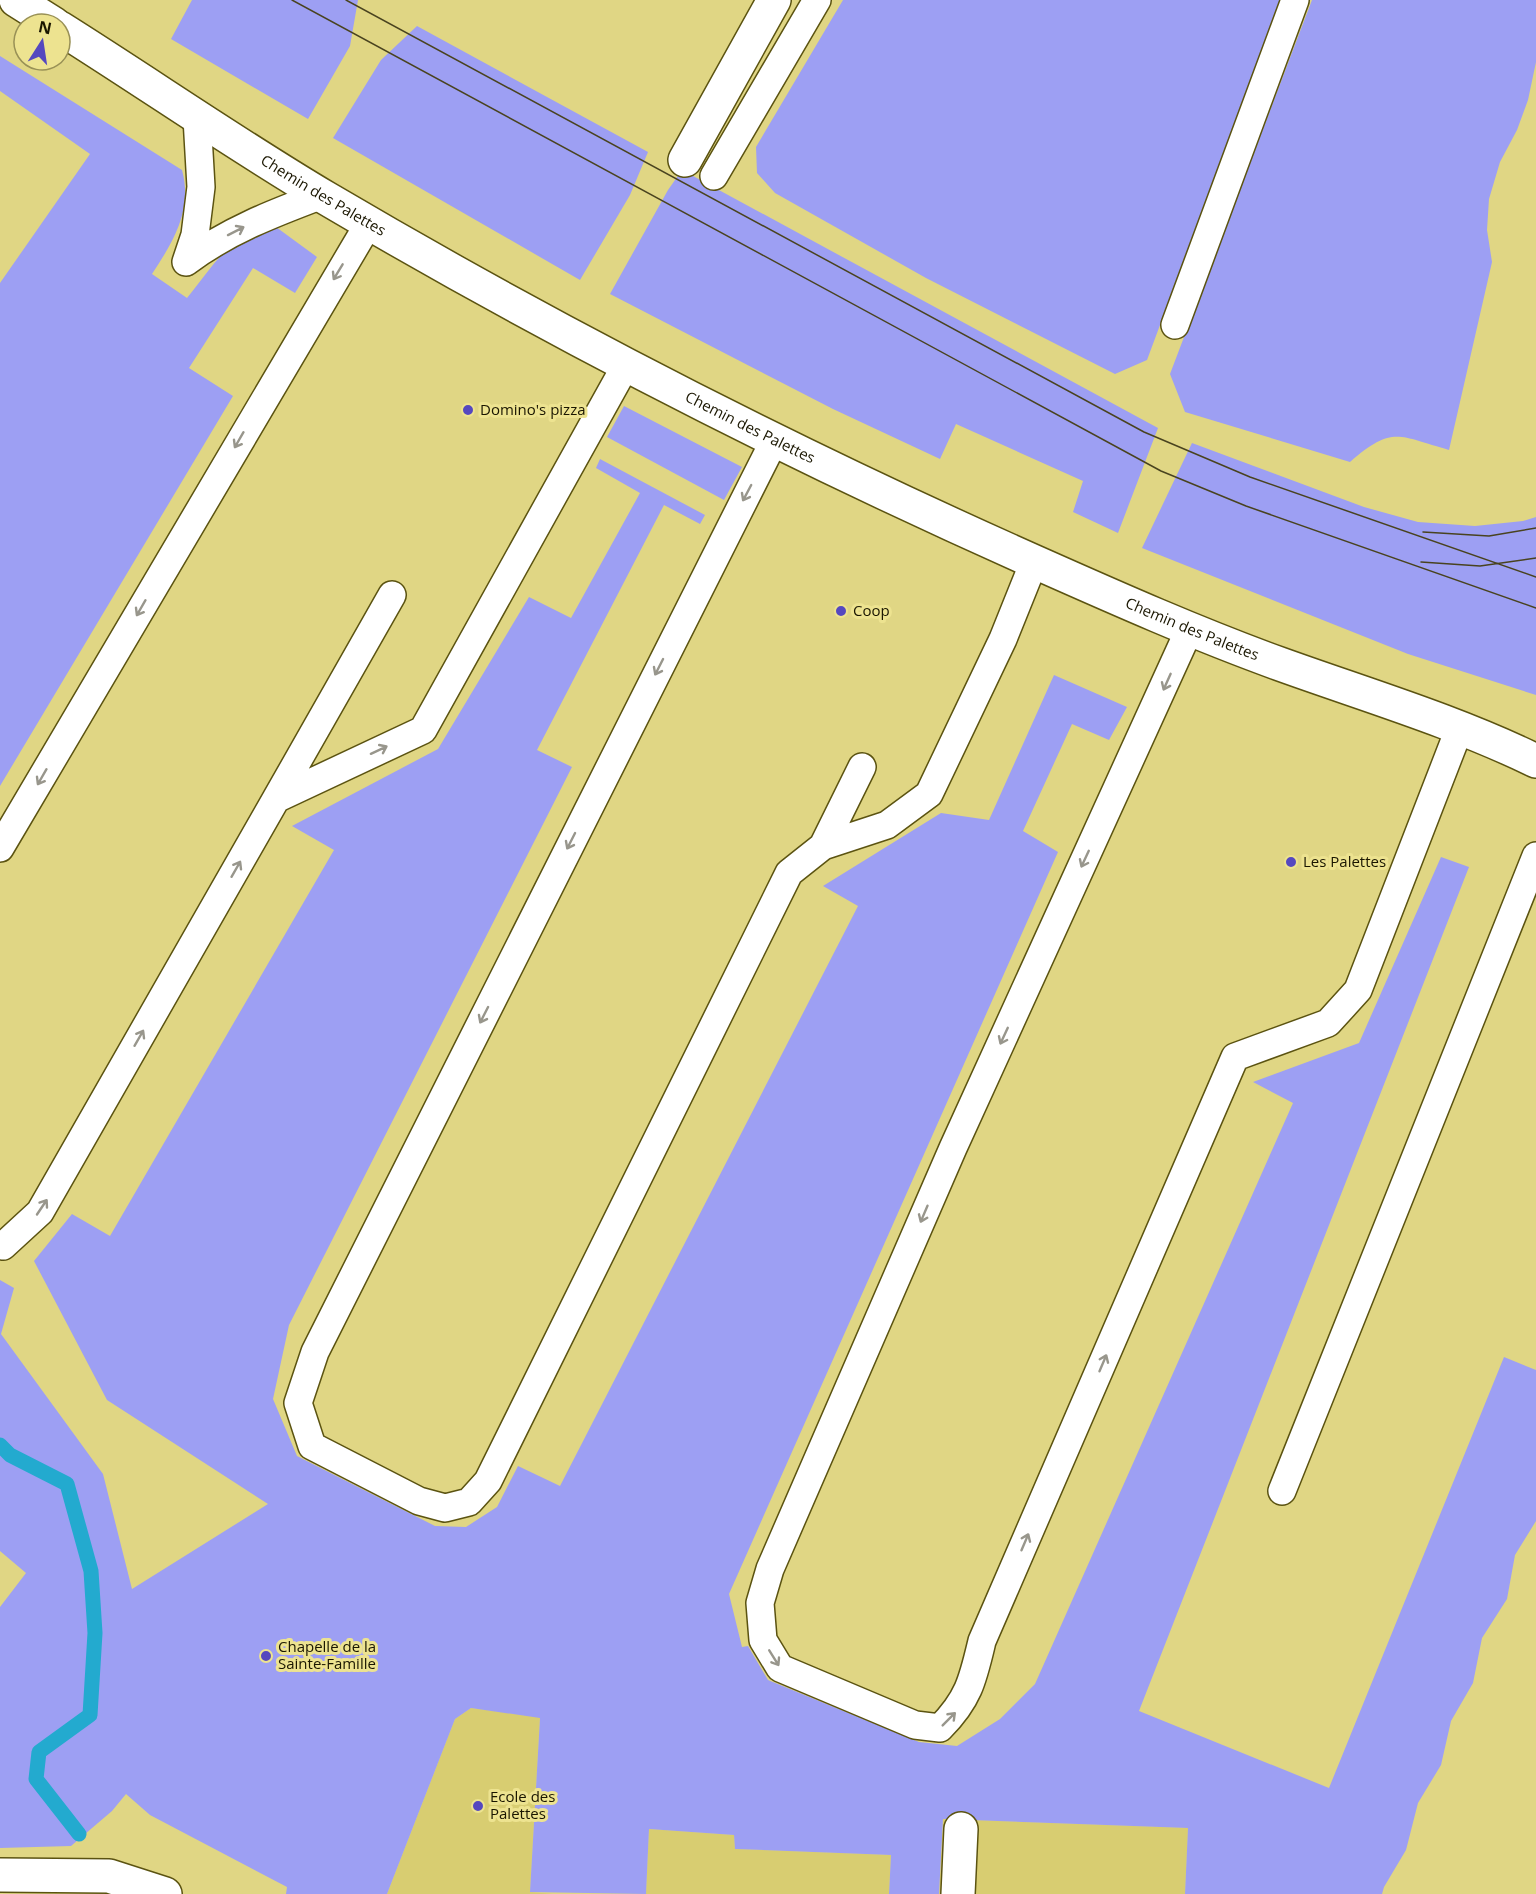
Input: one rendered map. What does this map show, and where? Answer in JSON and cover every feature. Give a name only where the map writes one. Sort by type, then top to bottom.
[{"type":"street","points":[[16,0],[35,12]]},
{"type":"street","points":[[685,160],[774,0]]},
{"type":"street","name":"Chemin des Palettes","points":[[72,36],[197,118],[369,223],[626,365],[774,441],[1034,561],[1190,628],[1275,662],[1473,732],[1536,761]]},
{"type":"street","name":"Chemin des Palettes","points":[[1473,732],[1536,739]]},
{"type":"street","points":[[958,1894],[961,1829]]},
{"type":"street","points":[[0,1875],[109,1876],[165,1894]]},
{"type":"lane","points":[[714,176],[817,0]]},
{"type":"lane","points":[[1175,325],[1295,0]]},
{"type":"lane","points":[[197,118],[201,187],[195,235],[186,262],[210,244],[259,220],[322,195]]},
{"type":"lane","points":[[0,848],[369,223]]},
{"type":"lane","points":[[276,799],[423,730],[626,365]]},
{"type":"lane","points":[[774,441],[315,1352],[298,1403],[312,1446],[419,1501],[445,1509],[469,1502],[488,1481],[789,873],[823,846],[887,825],[929,794],[1003,639],[1034,561]]},
{"type":"lane","points":[[0,1245],[3,1246],[40,1212],[392,596]]},
{"type":"lane","points":[[1190,628],[953,1148],[770,1569],[760,1604],[763,1640],[780,1668],[915,1725],[940,1728],[958,1710],[971,1687],[982,1641],[1234,1057],[1328,1023],[1358,990],[1473,732]]},
{"type":"lane","points":[[823,846],[862,767]]},
{"type":"lane","points":[[1282,1491],[1536,856]]},
{"type":"shaded area","points":[[192,0],[358,0],[350,46],[308,119],[171,39]]},
{"type":"shaded area","points":[[843,0],[1281,0],[1147,360],[1115,374],[926,278],[775,193],[757,173],[756,147]]},
{"type":"shaded area","points":[[1312,0],[1536,0],[1536,62],[1528,100],[1517,130],[1500,162],[1489,199],[1487,230],[1492,262],[1449,450],[1407,438],[1387,438],[1365,450],[1350,462],[1185,412],[1170,374]]},
{"type":"shaded area","points":[[417,26],[648,152],[630,195],[580,280],[333,138],[381,60]]},
{"type":"shaded area","points":[[0,56],[12,64],[12,72],[26,72],[182,170],[185,185],[183,212],[174,238],[152,274],[187,298],[223,253],[244,239],[276,227],[317,257],[295,293],[253,268],[189,368],[233,396],[0,786],[0,283],[90,154],[0,91]]},
{"type":"shaded area","points":[[682,170],[1158,428],[1118,533],[1073,512],[1083,481],[956,424],[940,459],[833,409],[610,294],[668,190]]},
{"type":"shaded area","points":[[624,406],[742,467],[724,500],[607,437]]},
{"type":"shaded area","points":[[1192,443],[1364,507],[1418,522],[1475,526],[1523,521],[1536,517],[1536,695],[1408,654],[1142,548]]},
{"type":"shaded area","points":[[600,459],[705,515],[700,524],[664,505],[537,750],[572,767],[289,1325],[273,1399],[297,1456],[435,1526],[466,1527],[497,1507],[518,1466],[560,1486],[858,906],[823,886],[941,813],[989,820],[1054,675],[1127,707],[1109,740],[1072,724],[1023,831],[1058,852],[729,1594],[742,1647],[748,1646],[768,1680],[919,1742],[957,1746],[1000,1719],[1035,1684],[1293,1103],[1253,1082],[1359,1043],[1441,857],[1469,867],[1139,1711],[1329,1788],[1504,1357],[1536,1370],[1536,1521],[1515,1555],[1507,1599],[1482,1638],[1473,1683],[1451,1721],[1441,1765],[1418,1803],[1406,1850],[1382,1894],[1185,1894],[1188,1828],[943,1819],[939,1894],[889,1894],[891,1855],[735,1849],[734,1835],[649,1829],[646,1894],[530,1892],[540,1718],[471,1708],[455,1719],[387,1894],[286,1894],[287,1887],[150,1815],[126,1794],[112,1811],[71,1846],[0,1848],[0,1607],[26,1573],[0,1551],[0,1280],[14,1288],[1,1334],[103,1474],[132,1589],[268,1504],[107,1400],[34,1261],[72,1214],[110,1236],[334,850],[292,826],[438,749],[529,597],[571,618],[640,493],[596,468]]},
{"type":"shaded area","name":"Ecole des Palettes","points":[[471,1708],[540,1717],[530,1892],[553,1894],[387,1894],[455,1719]]},
{"type":"shaded area","points":[[943,1819],[1188,1828],[1185,1894],[939,1894]]},
{"type":"shaded area","points":[[649,1829],[734,1835],[735,1849],[891,1855],[889,1894],[646,1894]]},
{"type":"waterway","points":[[0,1445],[10,1455],[67,1484],[91,1571],[95,1633],[90,1715],[39,1752],[36,1779],[79,1834]]},
{"type":"tram line","points":[[292,0],[1161,471],[1246,506],[1536,608]]},
{"type":"tram line","points":[[346,0],[1144,432],[1250,477],[1536,577]]},
{"type":"tram line","points":[[1423,532],[1489,536],[1536,528]]},
{"type":"tram line","points":[[1421,562],[1480,566],[1536,558]]},
{"type":"place","name":"Domino's pizza","points":[[468,410]]},
{"type":"place","name":"Coop","points":[[841,611]]},
{"type":"place","name":"Les Palettes","points":[[1291,862]]},
{"type":"place","name":"Chapelle de la Sainte-Famille","points":[[266,1656]]},
{"type":"place","name":"Ecole des Palettes","points":[[478,1806]]}]
